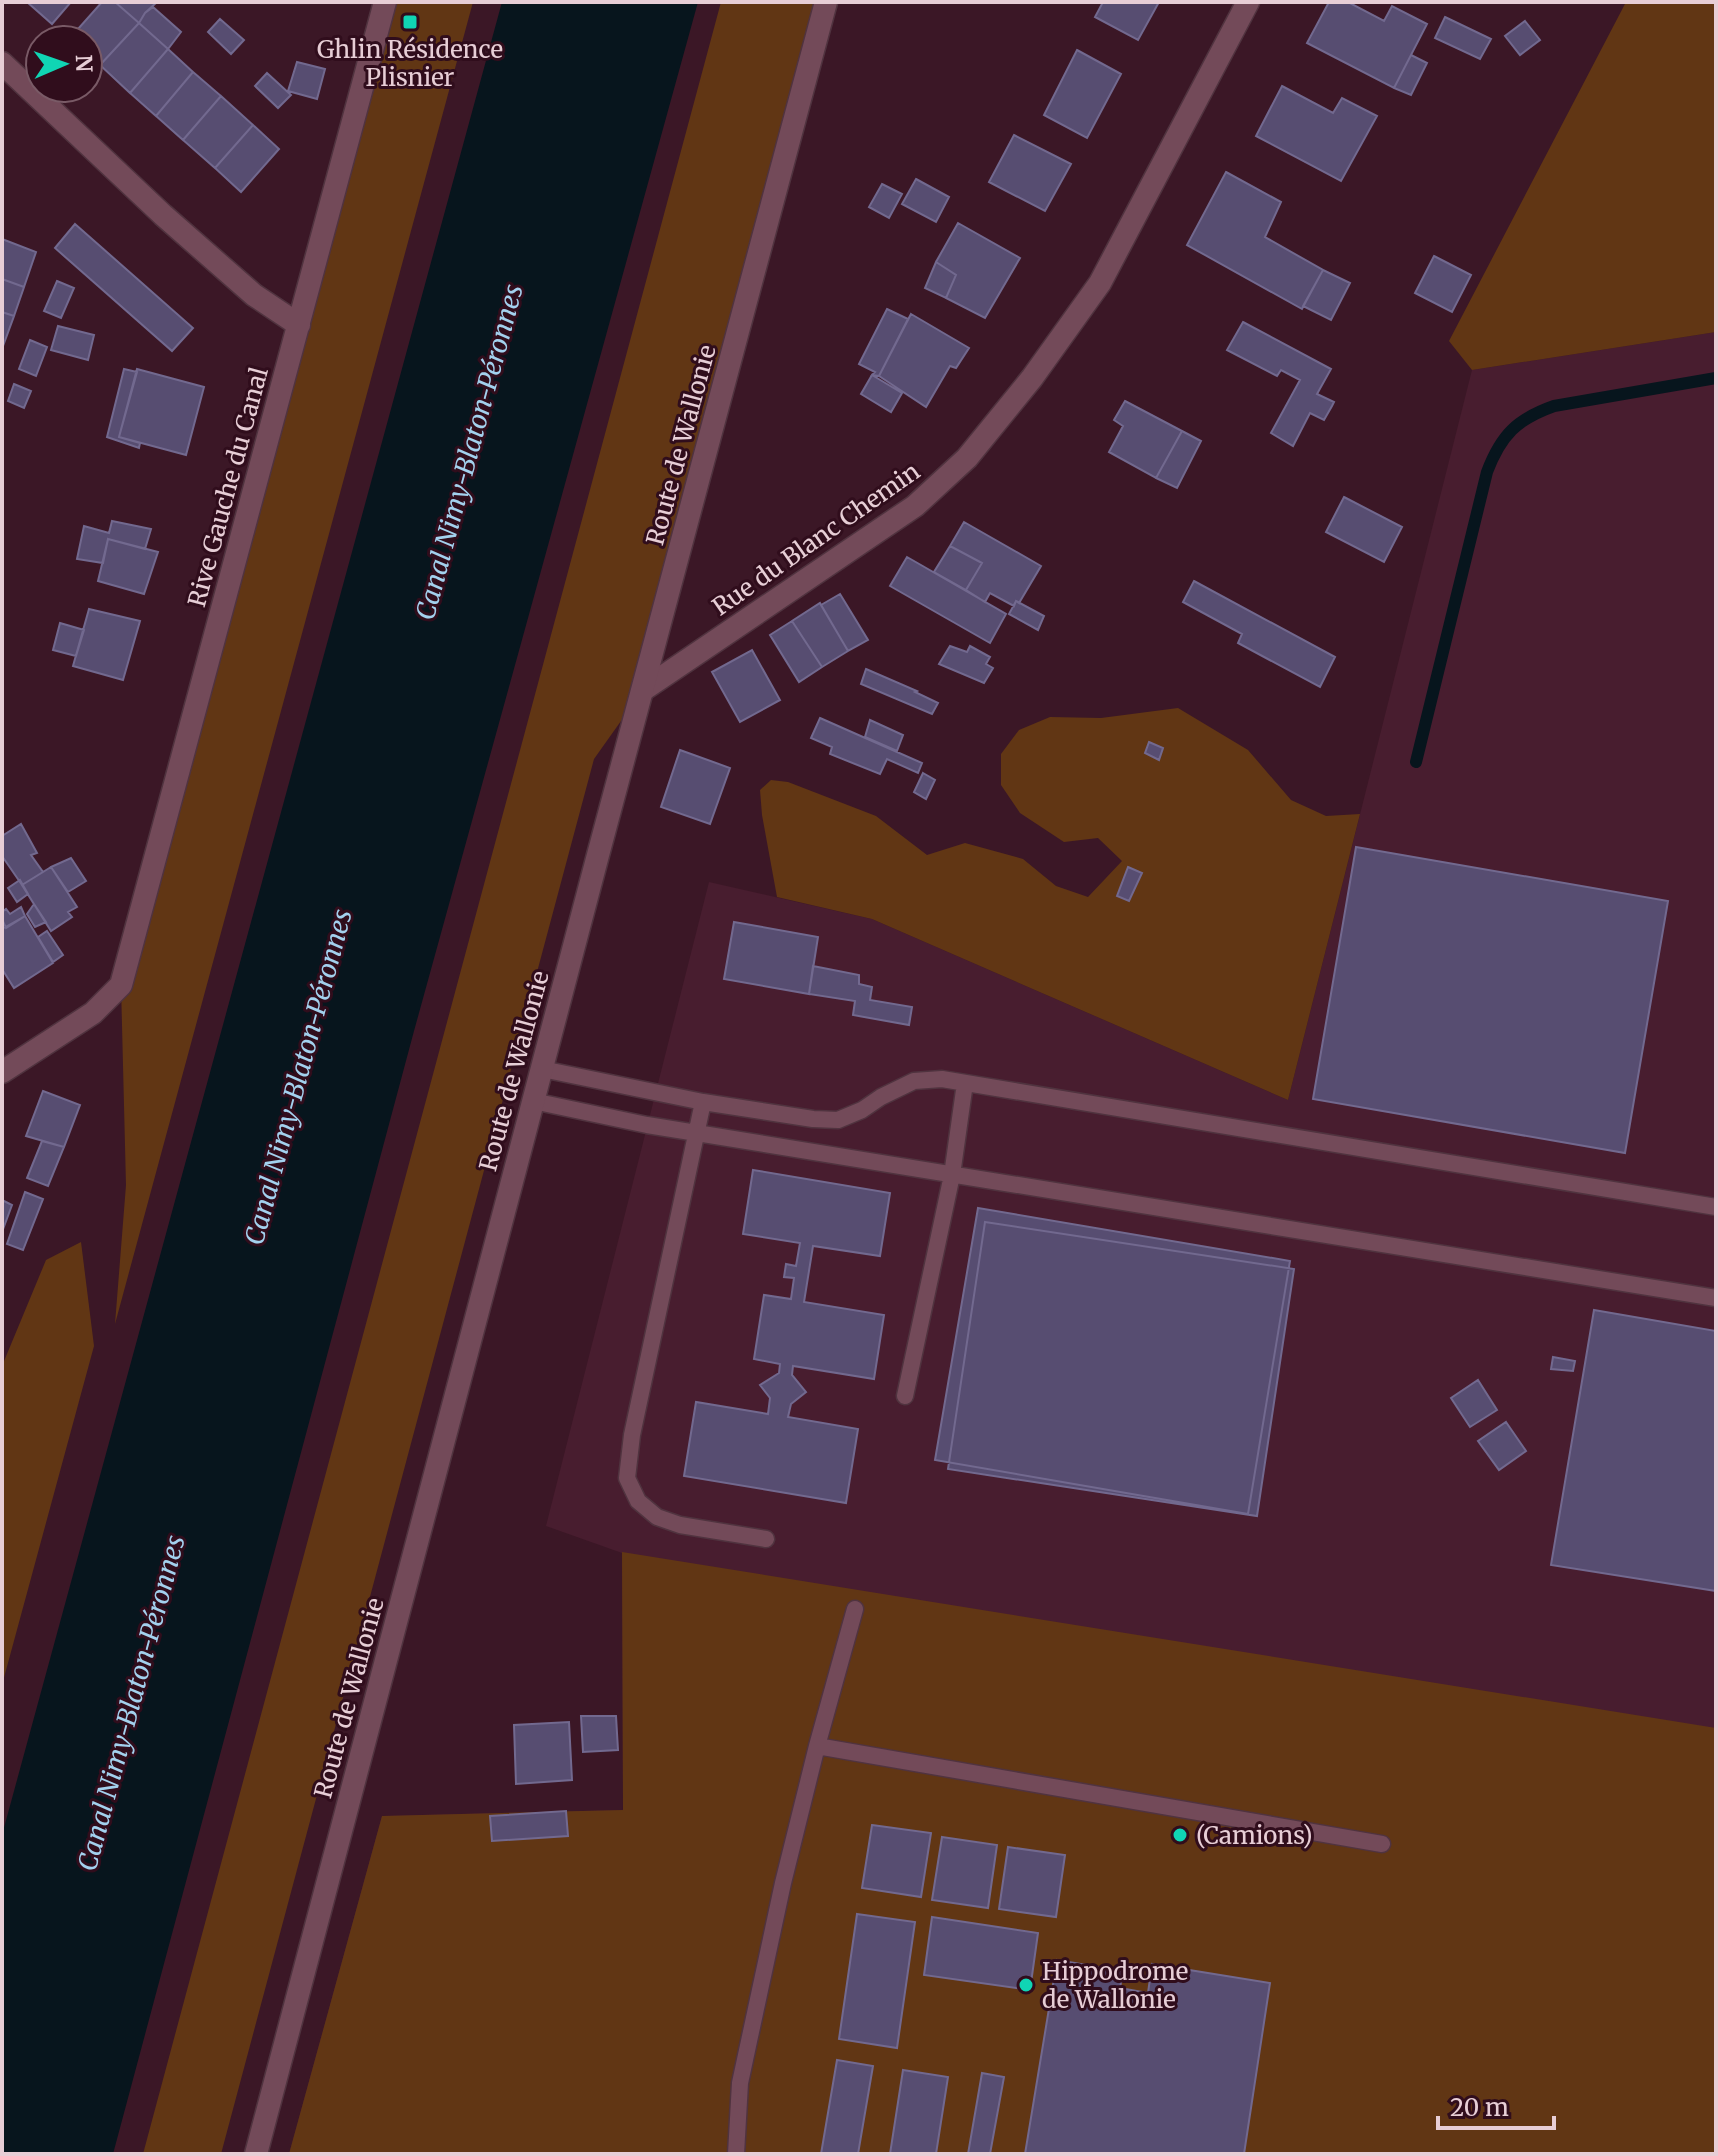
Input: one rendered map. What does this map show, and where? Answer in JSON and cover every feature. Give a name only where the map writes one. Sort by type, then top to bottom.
[{"type":"street","name":"Rive Gauche du Canal","points":[[2,1072],[93,1013],[121,985],[385,2]]},
{"type":"street","name":"Route de Wallonie","points":[[256,2154],[826,2]]},
{"type":"street","name":"Rue du Blanc Chemin","points":[[643,690],[915,506],[967,458],[1032,378],[1100,283],[1248,2]]},
{"type":"street","points":[[4,71],[254,295],[299,325]]},
{"type":"lane","points":[[542,1069],[703,1102],[838,1120],[914,1081],[942,1079],[1716,1207]]},
{"type":"lane","points":[[905,1396],[952,1175],[965,1083]]},
{"type":"lane","points":[[533,1101],[647,1125],[1716,1298]]},
{"type":"lane","points":[[703,1102],[632,1435],[627,1478],[638,1501],[657,1517],[680,1525],[766,1539]]},
{"type":"lane","points":[[736,2154],[740,2083],[783,1883],[855,1609]]},
{"type":"lane","points":[[817,1746],[1382,1844]]},
{"type":"shaded area","points":[[385,2],[473,2],[115,1324],[126,1185],[121,985]]},
{"type":"shaded area","points":[[721,2],[826,2],[643,690],[594,759],[221,2154],[143,2154]]},
{"type":"shaded area","points":[[1626,2],[1716,2],[1716,332],[1472,370],[1449,341]]},
{"type":"shaded area","points":[[1716,332],[1716,2154],[289,2154],[382,1816],[623,1810],[622,1553],[546,1526],[709,882],[872,919],[1288,1100],[1472,370]]},
{"type":"shaded area","points":[[1178,708],[1248,750],[1291,800],[1326,816],[1360,814],[1288,1100],[872,919],[777,897],[760,790],[771,780],[788,782],[876,816],[927,855],[965,843],[1023,859],[1056,886],[1088,897],[1122,861],[1098,838],[1064,842],[1020,813],[1001,785],[1001,754],[1019,730],[1050,717],[1101,718]]},
{"type":"shaded area","points":[[81,1242],[94,1346],[2,1685],[2,1366],[46,1260]]},
{"type":"shaded area","name":"Hippodrome de Wallonie","points":[[622,1552],[1716,1728],[1716,2154],[289,2154],[382,1816],[623,1810]]},
{"type":"water","name":"Canal Nimy-Blaton-Péronnes","points":[[502,2],[698,2],[414,1031],[113,2154],[2,2154],[2,1835]]},
{"type":"building","points":[[27,2],[71,2],[52,24]]},
{"type":"building","points":[[102,2],[115,2],[139,23],[104,61],[104,24],[82,24]]},
{"type":"building","points":[[115,2],[157,2],[139,23]]},
{"type":"building","points":[[1103,2],[1159,2],[1138,40],[1095,17]]},
{"type":"building","points":[[1329,2],[1348,2],[1384,21],[1392,6],[1427,24],[1394,88],[1307,43]]},
{"type":"building","points":[[153,7],[181,32],[168,49],[139,23]]},
{"type":"building","points":[[1445,17],[1491,39],[1480,59],[1435,38]]},
{"type":"building","points":[[220,19],[244,40],[231,54],[208,32]]},
{"type":"building","points":[[1525,21],[1540,40],[1520,55],[1505,36]]},
{"type":"building","points":[[139,23],[168,49],[130,93],[104,69],[104,61]]},
{"type":"building","points":[[168,49],[193,72],[156,116],[130,93]]},
{"type":"building","points":[[1077,50],[1121,74],[1087,138],[1044,115]]},
{"type":"building","points":[[1411,55],[1427,63],[1411,95],[1394,88]]},
{"type":"building","points":[[297,62],[325,69],[317,99],[288,91]]},
{"type":"building","points":[[193,72],[221,96],[183,140],[156,116]]},
{"type":"building","points":[[267,73],[291,95],[278,108],[255,86]]},
{"type":"building","points":[[1282,86],[1333,113],[1342,98],[1377,116],[1341,181],[1256,136]]},
{"type":"building","points":[[221,96],[253,125],[215,168],[183,140]]},
{"type":"building","points":[[253,125],[279,149],[241,192],[215,168]]},
{"type":"building","points":[[1014,135],[1071,164],[1045,211],[989,182]]},
{"type":"building","points":[[1226,172],[1281,202],[1265,237],[1323,270],[1302,309],[1187,245]]},
{"type":"building","points":[[916,179],[949,197],[936,222],[902,204]]},
{"type":"building","points":[[882,184],[902,194],[889,218],[869,207]]},
{"type":"building","points":[[958,223],[1020,258],[985,318],[946,298],[956,275],[936,262]]},
{"type":"building","points":[[75,224],[193,328],[172,351],[55,248]]},
{"type":"building","points":[[2,239],[36,252],[24,287],[2,279]]},
{"type":"building","points":[[1434,256],[1471,275],[1452,312],[1415,293]]},
{"type":"building","points":[[936,262],[956,275],[946,298],[925,288]]},
{"type":"building","points":[[1323,270],[1350,283],[1331,320],[1303,306]]},
{"type":"building","points":[[2,279],[24,287],[14,316],[2,312]]},
{"type":"building","points":[[57,281],[74,288],[61,318],[44,311]]},
{"type":"building","points":[[887,309],[908,319],[879,376],[872,375],[875,372],[859,364]]},
{"type":"building","points":[[2,312],[14,316],[3,346],[2,346]]},
{"type":"building","points":[[911,314],[969,348],[956,368],[950,366],[926,407],[879,376]]},
{"type":"building","points":[[1243,322],[1331,369],[1317,394],[1334,402],[1324,420],[1310,413],[1293,446],[1271,433],[1300,380],[1281,370],[1277,376],[1227,350]]},
{"type":"building","points":[[58,326],[94,335],[88,360],[51,350]]},
{"type":"building","points":[[30,340],[47,347],[36,376],[19,369]]},
{"type":"building","points":[[124,369],[137,372],[119,437],[140,443],[139,448],[107,437]]},
{"type":"building","points":[[137,369],[204,387],[186,455],[119,437]]},
{"type":"building","points":[[872,375],[902,393],[891,412],[861,394]]},
{"type":"building","points":[[14,384],[31,391],[24,408],[8,401]]},
{"type":"building","points":[[1125,401],[1182,431],[1156,478],[1109,452],[1123,426],[1114,420]]},
{"type":"building","points":[[1182,431],[1201,441],[1177,488],[1156,478]]},
{"type":"building","points":[[1344,497],[1402,527],[1384,562],[1326,532]]},
{"type":"building","points":[[112,521],[151,529],[145,549],[108,539],[103,563],[77,559],[84,526],[109,533]]},
{"type":"building","points":[[964,522],[1041,566],[1019,603],[1016,601],[1014,606],[990,593],[985,602],[966,590],[982,563],[950,546]]},
{"type":"building","points":[[108,539],[158,552],[144,594],[98,581]]},
{"type":"building","points":[[950,546],[982,563],[966,590],[934,572]]},
{"type":"building","points":[[907,557],[1006,614],[990,643],[890,586]]},
{"type":"building","points":[[1194,581],[1335,657],[1320,687],[1238,643],[1242,634],[1183,602]]},
{"type":"building","points":[[840,594],[868,640],[848,651],[821,605]]},
{"type":"building","points":[[1016,601],[1044,616],[1038,630],[1009,614]]},
{"type":"building","points":[[820,603],[848,651],[822,667],[792,621]]},
{"type":"building","points":[[89,609],[140,621],[123,680],[73,666]]},
{"type":"building","points":[[792,621],[822,667],[799,682],[770,635]]},
{"type":"building","points":[[60,623],[84,630],[76,656],[53,650]]},
{"type":"building","points":[[950,646],[967,652],[970,646],[990,657],[986,664],[993,668],[984,683],[939,664]]},
{"type":"building","points":[[752,650],[780,700],[740,722],[712,672]]},
{"type":"building","points":[[866,669],[938,703],[932,714],[861,684]]},
{"type":"building","points":[[820,718],[922,763],[918,773],[887,759],[880,774],[830,754],[832,747],[811,738]]},
{"type":"building","points":[[870,720],[903,735],[897,751],[865,737]]},
{"type":"building","points":[[1149,742],[1163,748],[1159,760],[1145,753]]},
{"type":"building","points":[[680,750],[730,768],[710,824],[661,807]]},
{"type":"building","points":[[923,773],[935,780],[926,799],[914,792]]},
{"type":"building","points":[[21,824],[37,853],[31,855],[43,872],[22,885],[2,856],[2,836]]},
{"type":"building","points":[[1356,847],[1668,901],[1625,1153],[1313,1099]]},
{"type":"building","points":[[71,858],[86,881],[68,892],[51,867]]},
{"type":"building","points":[[51,867],[77,907],[68,912],[72,917],[51,931],[22,885]]},
{"type":"building","points":[[1128,867],[1142,873],[1129,901],[1117,896]]},
{"type":"building","points":[[20,880],[28,894],[17,902],[8,888]]},
{"type":"building","points":[[34,904],[46,922],[35,927],[27,914]]},
{"type":"building","points":[[21,907],[25,916],[6,928],[2,912],[6,909],[10,914]]},
{"type":"building","points":[[25,916],[53,963],[14,988],[2,969],[2,929]]},
{"type":"building","points":[[734,922],[818,937],[809,994],[724,979]]},
{"type":"building","points":[[47,931],[63,955],[53,962],[38,937]]},
{"type":"building","points":[[813,966],[859,975],[859,984],[872,987],[870,1000],[912,1007],[909,1025],[853,1015],[855,1001],[809,994]]},
{"type":"building","points":[[43,1091],[80,1105],[64,1147],[26,1136]]},
{"type":"building","points":[[42,1141],[64,1147],[48,1186],[27,1178]]},
{"type":"building","points":[[753,1170],[890,1193],[880,1256],[813,1246],[804,1302],[884,1315],[874,1379],[793,1366],[792,1375],[806,1392],[791,1404],[788,1417],[858,1429],[846,1503],[684,1476],[696,1402],[768,1414],[770,1398],[760,1385],[779,1373],[780,1364],[754,1359],[764,1295],[791,1299],[794,1278],[784,1277],[786,1264],[796,1266],[800,1243],[743,1234]]},
{"type":"building","points":[[25,1192],[43,1199],[23,1250],[7,1244]]},
{"type":"building","points":[[2,1200],[12,1205],[2,1232]]},
{"type":"building","points":[[978,1208],[1290,1261],[1248,1514],[935,1460]]},
{"type":"building","points":[[985,1222],[1294,1269],[1257,1516],[948,1469]]},
{"type":"building","points":[[1594,1310],[1716,1331],[1716,1591],[1551,1565]]},
{"type":"building","points":[[1553,1357],[1575,1361],[1573,1371],[1551,1369]]},
{"type":"building","points":[[1478,1380],[1497,1410],[1470,1427],[1451,1398]]},
{"type":"building","points":[[1506,1422],[1526,1451],[1499,1470],[1478,1441]]},
{"type":"building","points":[[581,1716],[616,1716],[618,1750],[583,1752]]},
{"type":"building","points":[[569,1722],[572,1780],[516,1784],[514,1725]]},
{"type":"building","points":[[566,1811],[568,1836],[492,1841],[490,1816]]},
{"type":"building","points":[[872,1825],[931,1833],[921,1897],[862,1888]]},
{"type":"building","points":[[942,1837],[997,1845],[988,1908],[932,1900]]},
{"type":"building","points":[[1008,1847],[1065,1855],[1056,1917],[999,1909]]},
{"type":"building","points":[[857,1914],[915,1922],[897,2048],[839,2039]]},
{"type":"building","points":[[932,1917],[1038,1933],[1030,1990],[924,1975]]},
{"type":"building","points":[[1057,1960],[1123,1971],[1120,1988],[1148,1993],[1152,1964],[1270,1983],[1244,2154],[1025,2154]]},
{"type":"building","points":[[837,2060],[873,2066],[858,2154],[821,2154]]},
{"type":"building","points":[[903,2070],[948,2077],[936,2154],[890,2154]]},
{"type":"building","points":[[982,2073],[1004,2077],[990,2154],[968,2154]]},
{"type":"waterway","points":[[1416,762],[1487,472],[1505,438],[1520,423],[1554,406],[1716,378]]},
{"type":"place","name":"Ghlin Résidence Plisnier","points":[[410,22]]},
{"type":"place","name":"(Camions)","points":[[1180,1835]]},
{"type":"place","name":"Hippodrome de Wallonie","points":[[1026,1985]]}]
